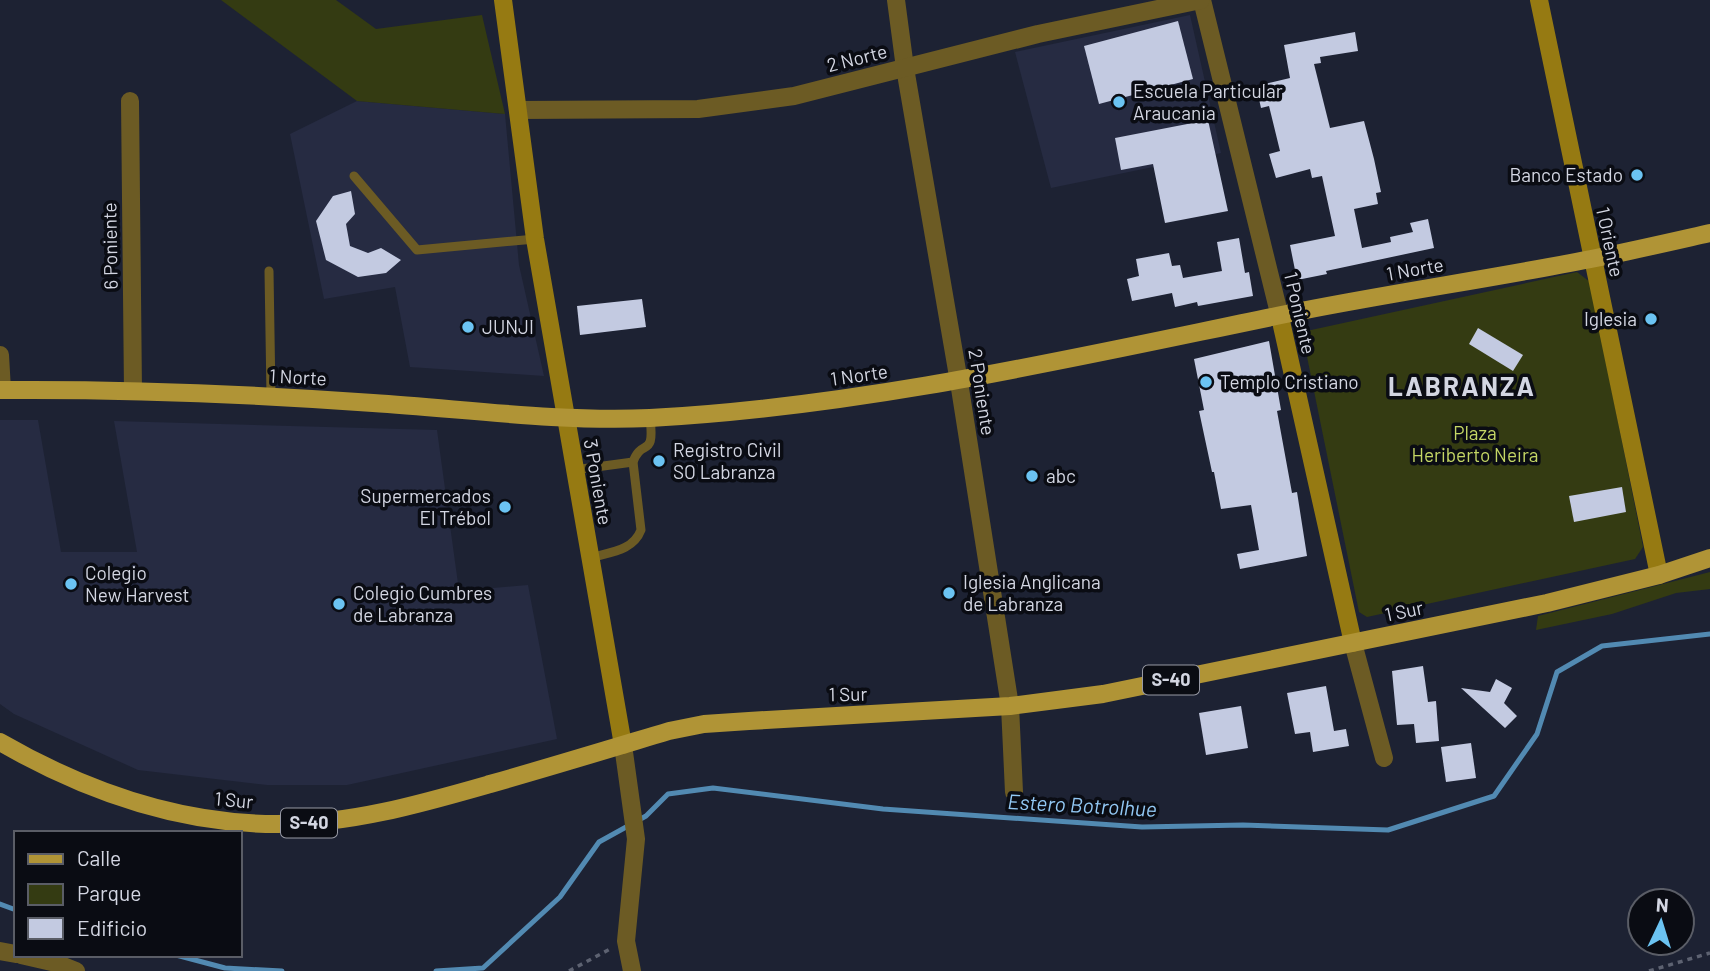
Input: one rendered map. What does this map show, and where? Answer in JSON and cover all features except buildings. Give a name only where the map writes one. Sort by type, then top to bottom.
[{"type":"main road","name":"1 Norte","points":[[1,390],[271,396],[565,418],[650,418],[802,404],[959,382],[1280,317],[1592,259],[1710,233]]},
{"type":"main road","name":"1 Sur","points":[[0,743],[61,775],[147,806],[208,819],[276,824],[341,820],[401,809],[669,731],[704,724],[1010,706],[1103,694],[1546,603],[1659,575],[1710,558]]},
{"type":"street","name":"3 Poniente","points":[[503,0],[535,239],[623,745],[636,839],[626,941],[632,971]]},
{"type":"street","name":"2 Poniente","points":[[896,0],[1010,706],[1014,792]]},
{"type":"street","name":"2 Norte","points":[[518,110],[698,109],[794,96],[1038,34],[1201,0]]},
{"type":"street","name":"1 Poniente","points":[[1201,0],[1280,317],[1353,643],[1384,758]]},
{"type":"street","name":"1 Oriente","points":[[1539,0],[1659,575]]},
{"type":"street","name":"6 Poniente","points":[[130,101],[133,391]]},
{"type":"street","points":[[0,355],[1,390]]},
{"type":"street","points":[[28,957],[75,970]]},
{"type":"lane","points":[[354,176],[417,250],[535,239]]},
{"type":"lane","points":[[269,271],[271,396]]},
{"type":"lane","points":[[590,558],[626,548],[639,535],[641,530],[633,462],[636,454],[651,443],[650,418]]},
{"type":"lane","points":[[574,470],[633,462]]},
{"type":"path","points":[[569,971],[626,941]]},
{"type":"path","points":[[1649,971],[1710,953]]},
{"type":"shaded area","name":"Escuela Particular Araucania","points":[[1190,15],[1221,153],[1051,188],[1015,52]]},
{"type":"shaded area","points":[[357,101],[505,114],[519,265],[544,376],[410,367],[395,287],[324,299],[290,134]]},
{"type":"shaded area","name":"Colegio Cumbres de Labranza","points":[[0,420],[38,420],[61,552],[137,552],[114,421],[437,430],[459,591],[528,585],[557,739],[347,785],[267,785],[138,770],[14,714],[0,704]]},
{"type":"green space","points":[[221,0],[336,0],[376,29],[482,15],[505,114],[357,101]]},
{"type":"green space","name":"Plaza Heriberto Neira","points":[[1577,272],[1590,282],[1643,547],[1635,559],[1367,617],[1359,612],[1302,332]]},
{"type":"green space","points":[[1710,572],[1710,589],[1676,593],[1612,614],[1536,630],[1538,616]]},
{"type":"waterway","name":"Estero Botrolhue","points":[[436,971],[483,968],[560,897],[599,842],[646,816],[668,794],[713,788],[883,809],[1142,827],[1243,825],[1388,830],[1494,796],[1537,734],[1557,672],[1602,646],[1710,634]]},
{"type":"waterway","name":"Estero Botrolhue","points":[[0,904],[14,909]]},
{"type":"waterway","name":"Estero Botrolhue","points":[[184,957],[225,968],[282,971]]},
{"type":"place","name":"Escuela Particular Araucania","points":[[1119,102]]},
{"type":"place","name":"Banco Estado","points":[[1637,175]]},
{"type":"place","name":"Iglesia","points":[[1651,319]]},
{"type":"place","name":"JUNJI","points":[[468,327]]},
{"type":"place","name":"Templo Cristiano","points":[[1206,382]]},
{"type":"place","name":"Registro Civil SO Labranza","points":[[659,461]]},
{"type":"place","name":"abc","points":[[1032,476]]},
{"type":"place","name":"Supermercados El Trébol","points":[[505,507]]},
{"type":"place","name":"Colegio New Harvest","points":[[71,584]]},
{"type":"place","name":"Iglesia Anglicana de Labranza","points":[[949,593]]},
{"type":"place","name":"Colegio Cumbres de Labranza","points":[[339,604]]},
{"type":"district","name":"LABRANZA","points":[[1462,387]]}]
